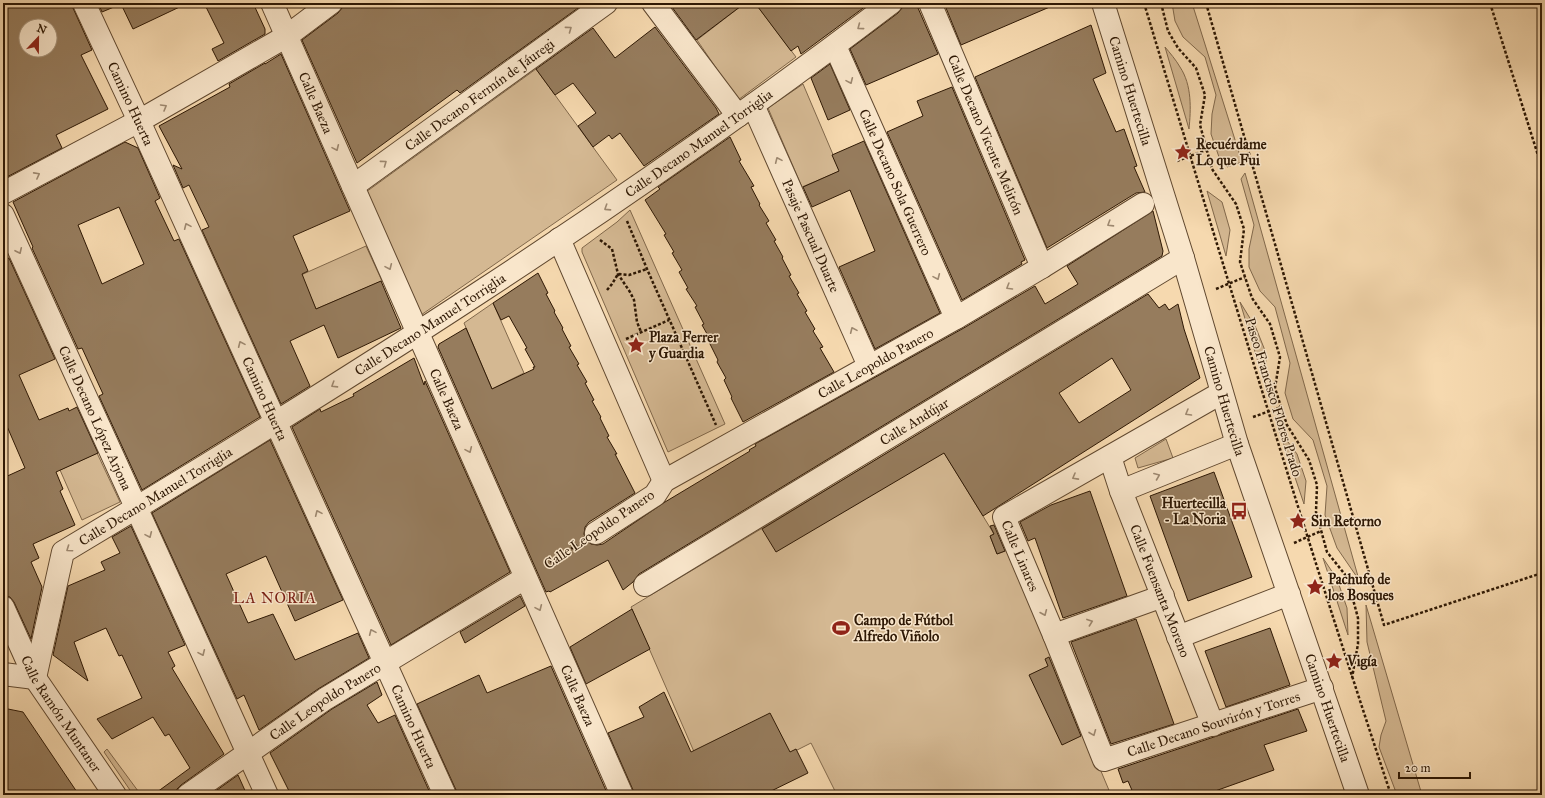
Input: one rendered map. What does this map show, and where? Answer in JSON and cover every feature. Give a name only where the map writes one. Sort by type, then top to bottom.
[{"type":"street","name":"Camino Huerta","points":[[84,3],[276,421],[445,795]]},
{"type":"street","name":"Calle Baeza","points":[[272,3],[622,795]]},
{"type":"street","points":[[3,193],[139,121],[287,36],[331,3]]},
{"type":"street","name":"Calle Decano Fermín de Jáuregi","points":[[353,186],[606,3]]},
{"type":"street","name":"Pasaje Pascual Duarte","points":[[653,3],[746,110],[869,366]]},
{"type":"street","name":"Calle Decano Manuel Torriglia","points":[[36,678],[63,552],[417,333],[594,216],[746,110],[835,46],[891,3]]},
{"type":"street","name":"Calle Decano Vicente Melitón","points":[[930,3],[1042,267]]},
{"type":"street","name":"Camino Huertecilla","points":[[1103,3],[1183,258],[1234,435],[1358,795]]},
{"type":"street","name":"Calle Decano Sola Guerrero","points":[[835,46],[956,318]]},
{"type":"street","name":"Calle Leopoldo Panero","points":[[596,533],[655,495],[664,481],[956,318],[1042,267],[1143,204]]},
{"type":"street","name":"Calle Decano López Arjona","points":[[3,215],[267,795]]},
{"type":"street","points":[[559,239],[664,481]]},
{"type":"street","name":"Calle Andújar","points":[[645,585],[1183,258]]},
{"type":"street","name":"Calle Linares","points":[[1104,760],[1054,635],[1004,517],[1222,393]]},
{"type":"street","points":[[1121,491],[1234,435]]},
{"type":"street","name":"Calle Fuensanta Moreno","points":[[1110,457],[1121,491],[1213,725]]},
{"type":"street","name":"Calle Leopoldo Panero","points":[[188,795],[325,698],[386,663],[525,578]]},
{"type":"street","points":[[1178,637],[1289,594]]},
{"type":"street","points":[[1054,635],[1163,596]]},
{"type":"street","name":"Calle Ramón Muntaner","points":[[3,607],[36,678],[115,795]]},
{"type":"street","points":[[3,674],[36,678]]},
{"type":"street","name":"Calle Decano Souvirón y Torres","points":[[1104,760],[1322,688]]},
{"type":"path","name":"Paseo Francisco Flores Prado","points":[[1144,3],[1268,412],[1352,678],[1391,795]]},
{"type":"path","points":[[1161,3],[1168,31],[1178,48],[1196,68],[1205,95],[1200,125],[1212,169],[1236,204],[1244,229],[1240,262],[1252,298],[1270,324],[1280,358],[1275,388],[1287,425],[1310,460],[1317,485],[1316,512],[1327,552],[1347,577],[1358,618],[1358,644],[1352,678]]},
{"type":"path","points":[[1206,3],[1384,625],[1542,573]]},
{"type":"path","points":[[1490,3],[1542,168]]},
{"type":"path","points":[[1156,169],[1206,150]]},
{"type":"path","points":[[618,200],[725,446]]},
{"type":"path","points":[[594,216],[600,241],[612,249],[618,274],[634,300],[637,322],[641,332]]},
{"type":"path","points":[[618,274],[629,275],[647,269]]},
{"type":"path","points":[[586,303],[604,294],[618,274]]},
{"type":"path","points":[[1194,298],[1245,277]]},
{"type":"path","points":[[606,349],[669,320]]},
{"type":"path","points":[[1234,435],[1268,412],[1281,407]]},
{"type":"path","points":[[1274,550],[1321,531]]},
{"type":"path","name":"Calle Leopoldo Panero","points":[[525,578],[596,533]]},
{"type":"shaded area","points":[[745,3],[755,3],[796,57],[738,100],[697,40]]},
{"type":"shaded area","points":[[1172,3],[1192,3],[1242,162],[1227,167],[1219,157],[1211,134],[1212,114],[1216,95],[1205,57],[1183,37],[1175,21]]},
{"type":"shaded area","points":[[1165,47],[1178,64],[1187,81],[1190,97],[1189,129]]},
{"type":"shaded area","points":[[536,69],[617,180],[421,315],[366,192]]},
{"type":"shaded area","points":[[803,84],[840,171],[802,187],[768,108]]},
{"type":"shaded area","points":[[1245,173],[1359,580],[1337,548],[1325,515],[1327,486],[1313,440],[1293,419],[1285,393],[1290,363],[1275,307],[1260,291],[1249,267],[1249,249],[1254,225],[1241,179]]},
{"type":"shaded area","points":[[1207,191],[1222,202],[1230,230],[1226,256]]},
{"type":"shaded area","name":"Plaza Ferrer y Guardia","points":[[630,210],[725,424],[668,452],[582,252],[582,248],[617,222]]},
{"type":"shaded area","points":[[366,246],[382,281],[316,309],[301,275]]},
{"type":"shaded area","points":[[1240,302],[1256,328],[1266,353],[1265,385]]},
{"type":"shaded area","points":[[493,303],[524,373],[492,389],[464,323]]},
{"type":"shaded area","name":"Campo de Fútbol Alfredo Viñolo","points":[[929,428],[994,534],[990,536],[997,554],[1008,550],[1111,795],[837,795],[811,743],[712,793],[631,607]]},
{"type":"shaded area","points":[[1279,430],[1297,454],[1306,481],[1304,504]]},
{"type":"shaded area","points":[[1166,439],[1173,458],[1138,468],[1135,458]]},
{"type":"shaded area","points":[[97,453],[120,502],[82,520],[60,470]]},
{"type":"shaded area","points":[[1323,558],[1337,579],[1347,608],[1348,635]]},
{"type":"shaded area","points":[[1366,605],[1422,795],[1397,795],[1379,747],[1386,721],[1367,642]]},
{"type":"shaded area","points":[[107,749],[141,795],[132,793],[104,752]]},
{"type":"building","points":[[3,3],[72,3],[92,50],[81,55],[108,109],[56,135],[62,148],[3,179]]},
{"type":"building","points":[[98,3],[188,3],[133,29],[121,4],[102,12]]},
{"type":"building","points":[[204,3],[253,3],[265,29],[265,34],[218,61],[212,49],[224,43]]},
{"type":"building","points":[[343,3],[574,3],[578,8],[460,93],[457,90],[357,163],[302,40],[338,13],[342,8]]},
{"type":"building","points":[[669,3],[745,3],[696,40]]},
{"type":"building","points":[[755,3],[870,3],[801,54],[798,46],[791,51]]},
{"type":"building","points":[[903,3],[918,3],[918,8],[938,54],[866,85],[850,49],[898,13],[902,8]]},
{"type":"building","points":[[944,3],[1059,3],[961,45]]},
{"type":"building","points":[[1091,25],[1106,73],[1093,79],[1116,132],[1124,129],[1137,166],[1134,167],[1145,192],[1136,193],[1047,248],[975,77]]},
{"type":"building","points":[[655,27],[719,114],[644,166],[620,133],[612,139],[609,135],[593,147],[578,126],[596,113],[573,83],[555,95],[536,69],[593,28],[615,58]]},
{"type":"building","points":[[281,54],[350,211],[293,236],[308,271],[302,274],[316,309],[381,281],[401,328],[338,358],[324,325],[290,341],[310,386],[281,404],[202,230],[209,227],[189,185],[183,188],[173,165],[182,169],[159,126],[230,87],[229,84]]},
{"type":"building","points":[[830,64],[850,110],[828,120],[811,78]]},
{"type":"building","points":[[952,87],[1025,260],[1021,262],[1022,264],[962,300],[887,132],[923,116],[917,101]]},
{"type":"building","points":[[730,137],[741,160],[739,161],[754,186],[751,187],[760,204],[759,205],[769,221],[766,223],[776,240],[774,241],[791,275],[789,276],[807,311],[805,312],[815,329],[813,331],[823,347],[820,348],[834,372],[743,422],[731,398],[732,397],[724,380],[726,378],[717,362],[718,360],[709,342],[711,341],[702,325],[704,324],[695,307],[697,306],[686,289],[688,288],[679,272],[682,270],[664,235],[666,234],[645,200],[660,189],[658,187]]},
{"type":"building","points":[[864,141],[940,313],[875,349],[839,267],[875,251],[850,190],[812,207],[803,187],[839,171],[832,155]]},
{"type":"building","points":[[125,142],[138,148],[160,198],[155,201],[174,241],[179,239],[260,417],[142,490],[99,396],[103,394],[82,348],[78,349],[32,248],[33,247],[13,202]],"holes":[[[119,207],[144,264],[102,284],[78,225]]]},
{"type":"building","points":[[1153,211],[1163,251],[1162,256],[639,574],[633,582],[623,590],[608,560],[550,592],[546,592],[438,347],[439,344],[466,328],[492,389],[534,369],[533,367],[535,367],[525,349],[527,348],[509,316],[501,320],[493,303],[538,273],[548,293],[546,294],[555,311],[554,312],[571,346],[569,347],[579,364],[577,365],[587,382],[585,383],[594,400],[592,401],[609,436],[607,437],[617,454],[615,454],[635,493],[589,522],[585,527],[584,534],[586,540],[591,544],[603,544],[665,502],[750,451],[749,450],[756,446],[755,444],[962,329],[1035,286],[1045,304],[1078,284],[1067,266]]},
{"type":"building","points":[[9,258],[55,359],[19,375],[39,420],[68,408],[69,411],[77,407],[98,453],[56,472],[63,489],[60,491],[75,525],[33,544],[39,558],[31,562],[42,587],[31,639],[14,602],[10,597],[3,595],[3,478],[25,468],[3,417],[3,260]]},
{"type":"building","points":[[1148,294],[1159,308],[1165,304],[1169,310],[1178,304],[1184,329],[1200,378],[983,516],[944,453],[776,552],[762,529]],"holes":[[[1112,358],[1131,390],[1079,423],[1059,393]]]},
{"type":"building","points":[[414,358],[424,385],[425,381],[510,572],[391,645],[292,427],[320,409],[321,412],[354,396],[353,394]]},
{"type":"building","points":[[270,440],[343,600],[295,621],[266,556],[226,574],[248,623],[273,614],[295,660],[358,633],[369,658],[318,689],[259,730],[244,695],[237,699],[152,513]]},
{"type":"building","points":[[1214,472],[1252,577],[1188,601],[1150,496]]},
{"type":"building","points":[[1090,491],[1127,596],[1063,618],[1035,538],[1028,541],[1020,522],[1051,505]]},
{"type":"building","points":[[994,525],[1005,551],[997,554],[990,536],[994,534],[990,526]]},
{"type":"building","points":[[131,526],[185,645],[168,652],[175,666],[172,668],[224,754],[181,785],[177,789],[176,795],[153,795],[190,768],[169,734],[165,736],[153,717],[112,739],[97,719],[142,698],[122,655],[119,656],[106,628],[74,642],[88,681],[53,655],[68,586],[105,570],[101,562],[120,553],[112,537]]},
{"type":"building","points":[[520,596],[525,606],[465,643],[460,632]]},
{"type":"building","points":[[632,609],[650,649],[586,684],[570,647]]},
{"type":"building","points":[[1136,619],[1174,724],[1111,744],[1071,642]]},
{"type":"building","points":[[1270,628],[1290,685],[1226,707],[1205,651]]},
{"type":"building","points":[[1049,657],[1081,736],[1062,745],[1029,675],[1048,666],[1045,659]]},
{"type":"building","points":[[551,666],[608,795],[457,795],[417,704],[479,675],[487,693]]},
{"type":"building","points":[[377,682],[382,695],[367,705],[378,723],[395,715],[431,795],[291,795],[270,753],[332,709]]},
{"type":"building","points":[[664,692],[691,752],[770,713],[790,752],[796,749],[808,773],[763,795],[634,795],[608,733],[644,717],[639,707]]},
{"type":"building","points":[[3,708],[23,712],[79,795],[3,795]]},
{"type":"building","points":[[1298,709],[1307,731],[1264,745],[1274,770],[1204,795],[1134,795],[1128,781],[1123,783],[1118,769]]},
{"type":"building","points":[[238,775],[247,795],[210,795]]},
{"type":"place","name":"Recuérdame Lo que Fui","points":[[1183,152]]},
{"type":"place","name":"Plaza Ferrer y Guardia","points":[[636,345]]},
{"type":"place","name":"Huertecilla - La Noria","points":[[1239,511]]},
{"type":"place","name":"Sin Retorno","points":[[1298,521]]},
{"type":"place","name":"Pachufo de los Bosques","points":[[1315,587]]},
{"type":"place","name":"Campo de Fútbol Alfredo Viñolo","points":[[841,628]]},
{"type":"place","name":"Vigía","points":[[1334,661]]},
{"type":"district","name":"LA NORIA","points":[[275,598]]}]
